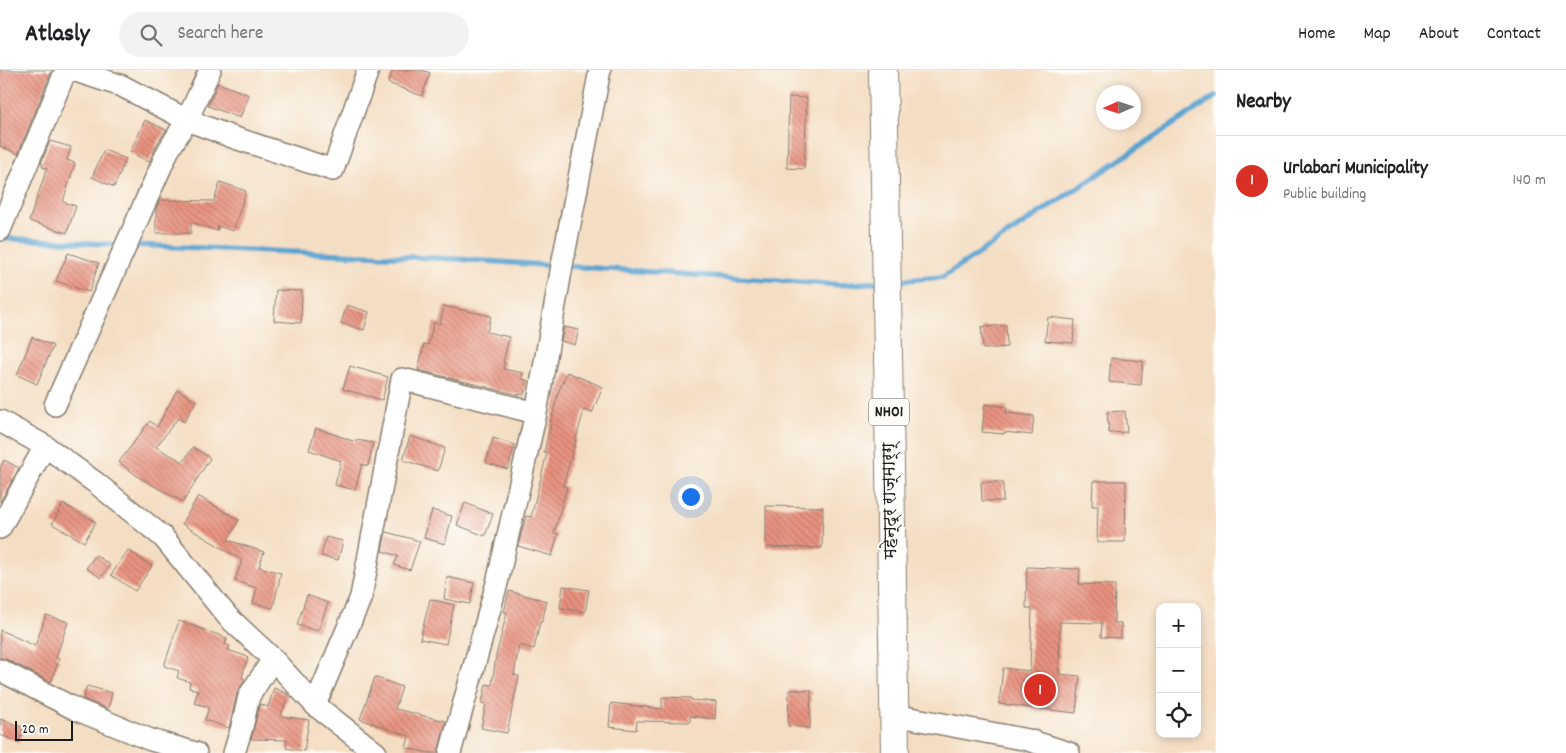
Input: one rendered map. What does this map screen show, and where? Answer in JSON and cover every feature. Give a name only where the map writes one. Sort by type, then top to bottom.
[{"type":"highway","name":"महेन्द्र राज्मार्ग्","points":[[883,70],[895,753]]},
{"type":"street","points":[[0,230],[66,70]]},
{"type":"street","points":[[73,70],[122,86],[187,120],[232,137],[333,170],[368,70]]},
{"type":"street","points":[[56,405],[168,151],[187,120],[210,70]]},
{"type":"street","points":[[450,753],[497,583],[536,414],[600,70]]},
{"type":"street","points":[[315,705],[361,597],[402,379],[536,414]]},
{"type":"street","points":[[0,422],[45,446],[96,483],[162,538],[228,617],[273,659],[315,705],[376,753]]},
{"type":"street","points":[[0,528],[45,446]]},
{"type":"street","points":[[234,753],[242,727],[248,696],[273,659]]},
{"type":"street","points":[[0,670],[75,709],[151,740],[196,753]]},
{"type":"street","points":[[894,715],[1028,740],[1069,753]]},
{"type":"building","points":[[0,70],[52,70],[18,154],[0,146]]},
{"type":"building","points":[[393,70],[422,70],[430,73],[422,96],[388,83]]},
{"type":"building","points":[[218,83],[249,95],[240,118],[208,106]]},
{"type":"building","points":[[789,97],[807,98],[804,169],[787,168]]},
{"type":"building","points":[[145,120],[166,130],[149,162],[130,152]]},
{"type":"building","points":[[50,141],[71,147],[67,160],[75,163],[63,202],[76,206],[67,233],[29,221],[47,168],[42,167],[43,164],[41,163]]},
{"type":"building","points":[[104,150],[126,159],[114,187],[92,177]]},
{"type":"building","points":[[220,182],[246,191],[233,231],[218,226],[217,231],[191,222],[191,233],[156,233],[156,209],[160,200],[214,201]]},
{"type":"building","points":[[68,253],[99,263],[89,292],[56,281]]},
{"type":"building","points":[[276,290],[302,291],[301,323],[274,321]]},
{"type":"building","points":[[347,305],[369,312],[364,330],[341,323]]},
{"type":"building","points":[[444,306],[491,316],[487,332],[509,337],[503,369],[523,373],[522,379],[527,380],[524,395],[418,370],[424,344],[428,345],[434,322],[440,324]]},
{"type":"building","points":[[1048,317],[1075,320],[1073,343],[1045,341]]},
{"type":"building","points":[[1006,325],[1007,347],[983,349],[981,327]]},
{"type":"building","points":[[564,327],[579,330],[575,345],[561,341]]},
{"type":"building","points":[[32,337],[53,346],[37,384],[17,375]]},
{"type":"building","points":[[1111,358],[1143,361],[1141,385],[1109,382]]},
{"type":"building","points":[[350,366],[388,377],[382,400],[343,389]]},
{"type":"building","points":[[567,372],[603,387],[592,413],[584,410],[563,486],[567,487],[554,533],[558,534],[552,556],[518,546],[526,516],[531,517],[547,453],[544,452],[558,393]]},
{"type":"building","points":[[177,390],[196,401],[184,422],[178,418],[156,447],[183,462],[193,447],[210,458],[183,502],[140,478],[119,462],[150,421],[157,427]]},
{"type":"building","points":[[985,404],[1007,407],[1006,413],[1034,416],[1032,435],[982,432]]},
{"type":"building","points":[[1125,411],[1127,432],[1109,433],[1107,412]]},
{"type":"building","points":[[316,428],[356,442],[356,440],[373,443],[368,466],[362,464],[355,490],[335,485],[341,461],[309,450]]},
{"type":"building","points":[[410,436],[445,448],[438,471],[403,460]]},
{"type":"building","points":[[493,438],[515,445],[508,469],[486,463]]},
{"type":"building","points":[[4,460],[19,468],[0,502],[0,468]]},
{"type":"building","points":[[1093,481],[1126,481],[1125,542],[1097,542],[1098,506],[1092,506]]},
{"type":"building","points":[[981,482],[1003,482],[1003,501],[982,501]]},
{"type":"building","points":[[198,496],[239,520],[228,540],[264,552],[259,567],[281,573],[273,608],[253,603],[257,588],[235,581],[242,560],[182,524]]},
{"type":"building","points":[[465,503],[493,514],[485,536],[457,525]]},
{"type":"building","points":[[63,504],[96,522],[84,542],[52,524]]},
{"type":"building","points":[[766,506],[823,507],[822,548],[766,547]]},
{"type":"building","points":[[432,510],[452,516],[445,544],[424,538]]},
{"type":"building","points":[[386,532],[420,541],[410,570],[394,565],[398,556],[382,551]]},
{"type":"building","points":[[326,537],[343,541],[338,560],[321,556]]},
{"type":"building","points":[[128,550],[152,566],[135,591],[111,575]]},
{"type":"building","points":[[96,555],[110,565],[101,578],[86,568]]},
{"type":"building","points":[[1027,567],[1080,569],[1079,584],[1115,585],[1114,623],[1121,623],[1121,638],[1101,637],[1102,623],[1060,622],[1059,674],[1080,676],[1076,713],[999,704],[1003,668],[1030,671],[1032,608],[1026,608]]},
{"type":"building","points":[[447,577],[474,583],[470,604],[444,599]]},
{"type":"building","points":[[563,586],[589,590],[585,612],[560,608]]},
{"type":"building","points":[[509,591],[547,601],[534,649],[519,645],[514,675],[519,676],[507,733],[481,728],[486,704],[482,703],[486,684],[492,685],[496,656],[507,612],[504,612]]},
{"type":"building","points":[[307,595],[328,603],[318,631],[297,625]]},
{"type":"building","points":[[430,599],[454,605],[446,644],[420,639]]},
{"type":"building","points":[[46,615],[68,622],[56,658],[59,659],[51,682],[6,659],[0,658],[0,630],[35,646]]},
{"type":"building","points":[[179,621],[227,638],[225,644],[230,646],[228,650],[248,657],[242,677],[245,679],[237,693],[229,728],[205,720],[209,707],[194,703],[198,690],[189,688],[190,682],[177,678],[179,671],[164,666]]},
{"type":"building","points":[[375,677],[402,687],[395,709],[446,721],[438,753],[406,748],[409,736],[360,719]]},
{"type":"building","points":[[87,686],[112,693],[108,709],[83,699]]},
{"type":"building","points":[[274,688],[288,694],[281,716],[309,720],[304,751],[286,748],[287,740],[251,739],[260,704],[268,707]]},
{"type":"building","points":[[789,690],[811,690],[810,728],[788,726]]},
{"type":"building","points":[[662,697],[691,698],[691,700],[716,702],[715,719],[690,716],[690,722],[637,721],[636,730],[609,727],[611,703],[662,709]]},
{"type":"building","points":[[0,719],[25,728],[19,742],[0,735]]},
{"type":"waterway","points":[[893,281],[943,277],[1216,96]]},
{"type":"waterway","points":[[0,238],[120,245]]},
{"type":"waterway","points":[[132,245],[457,259],[557,266]]},
{"type":"waterway","points":[[566,266],[841,285],[879,282]]},
{"type":"place","name":"Urlabari Municipality","points":[[1040,690]]}]
